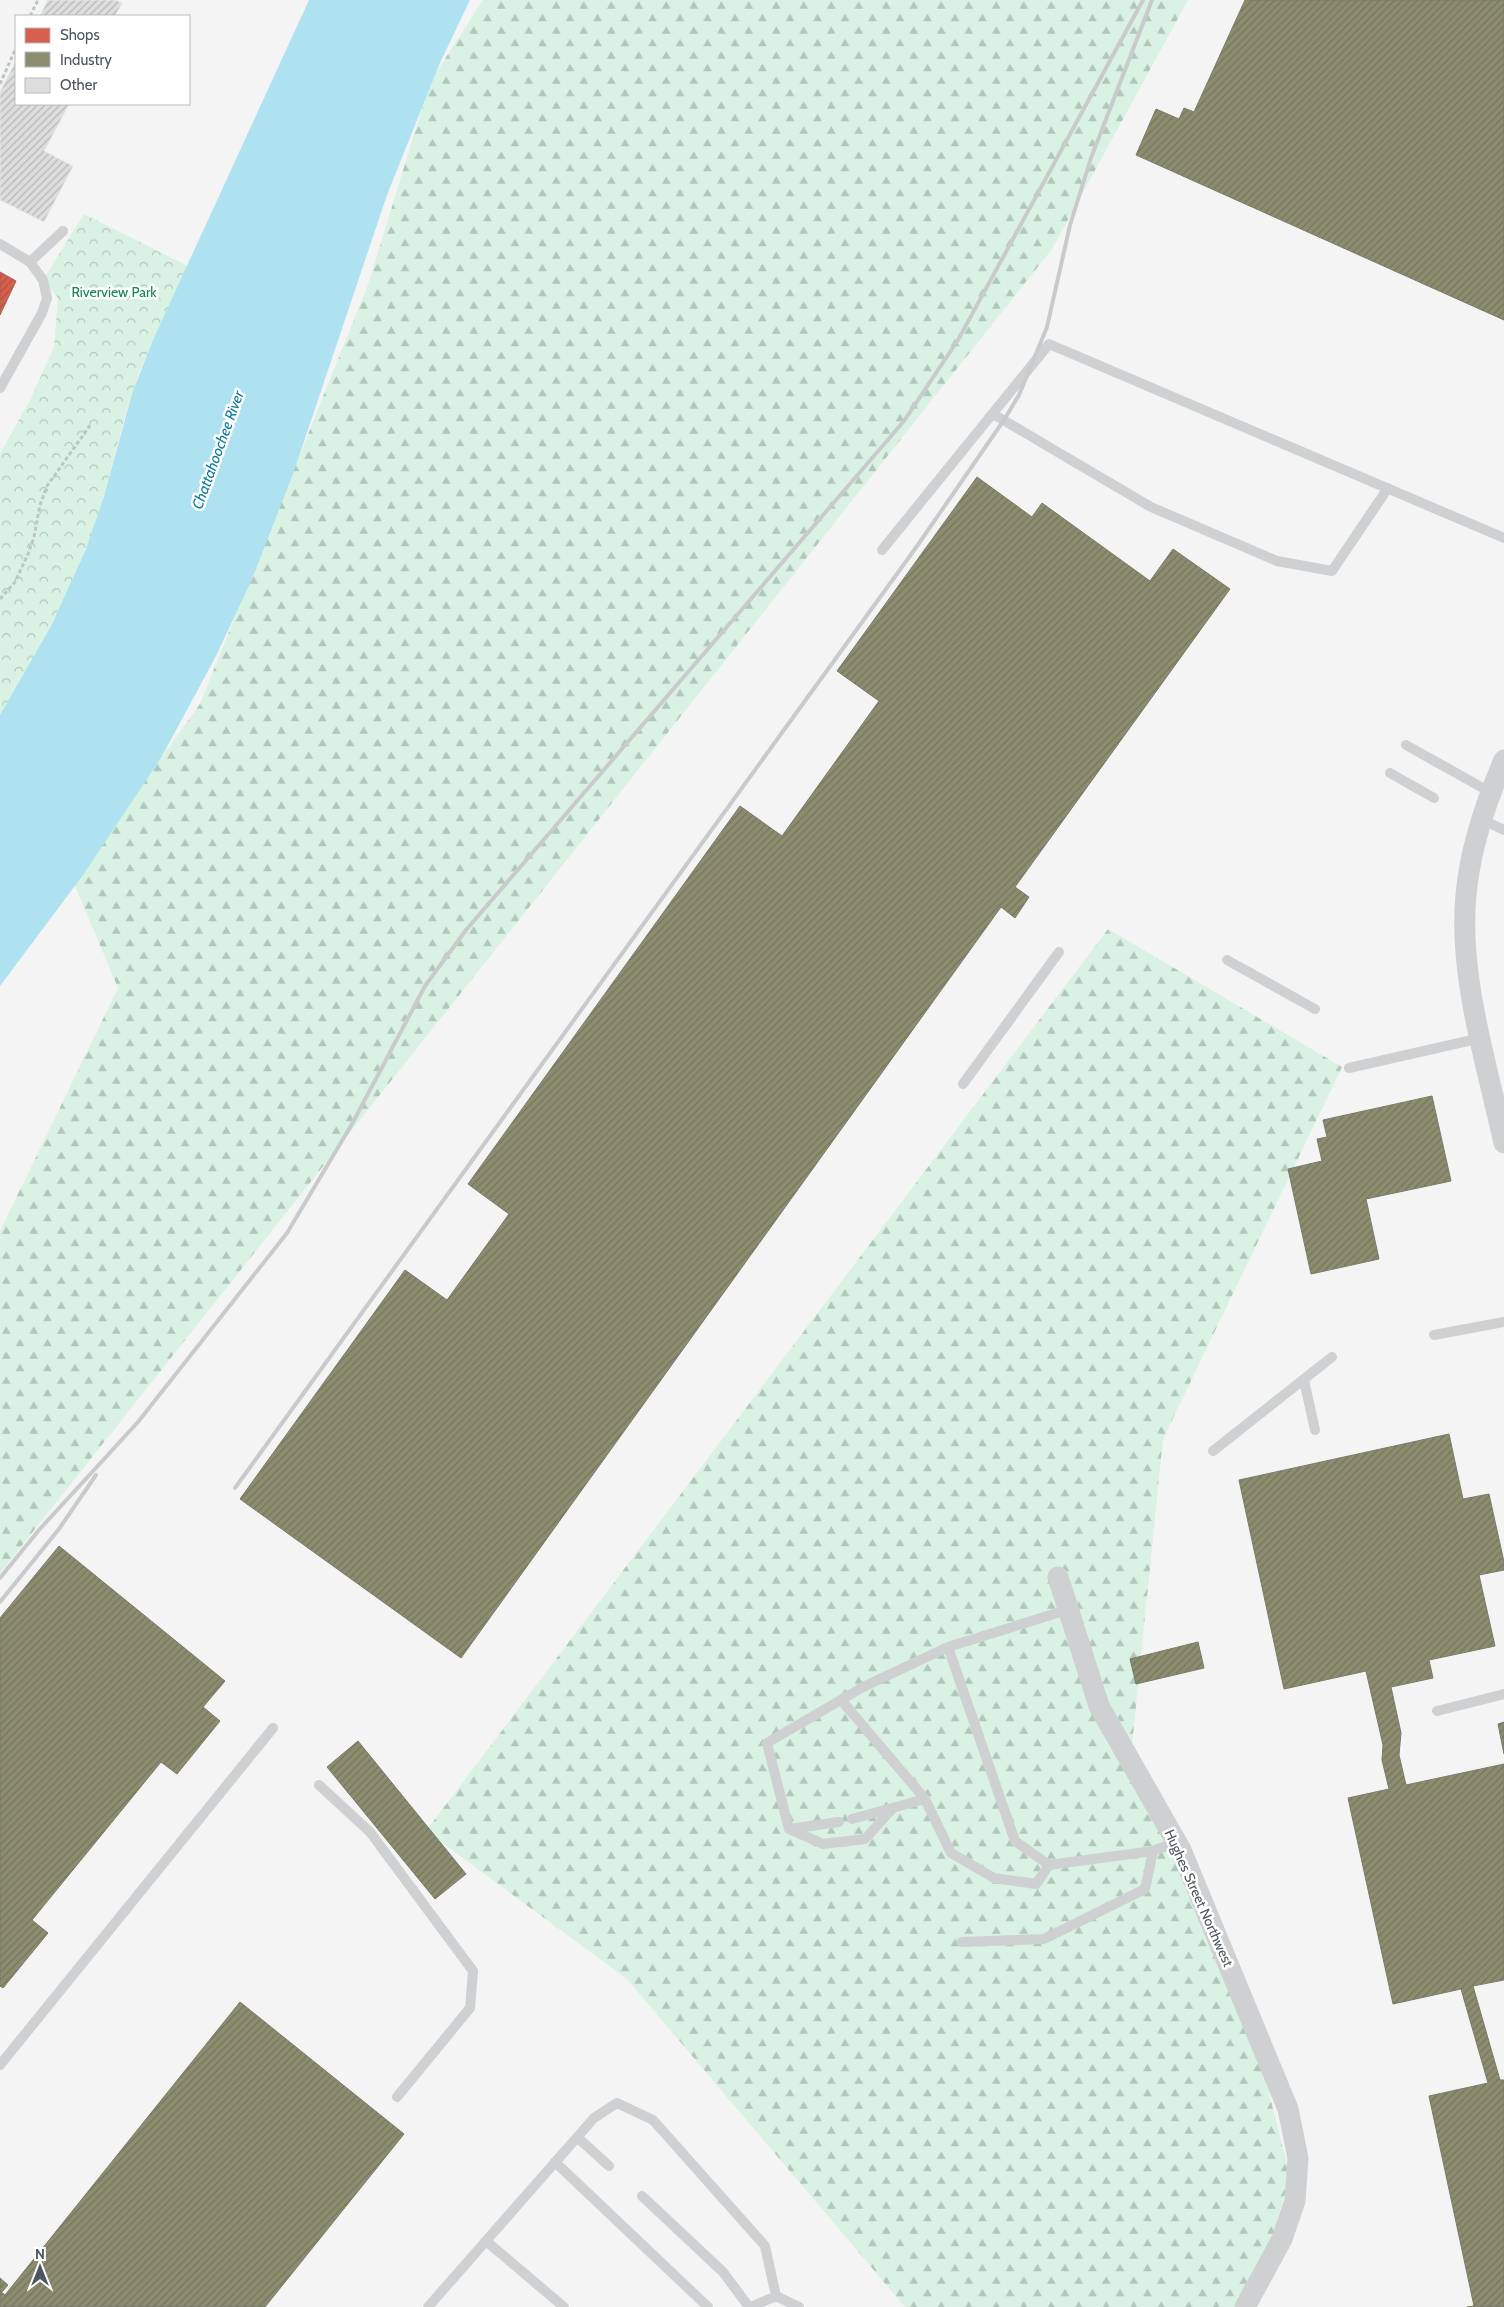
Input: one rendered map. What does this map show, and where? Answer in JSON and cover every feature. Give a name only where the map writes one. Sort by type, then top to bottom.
[{"type":"street","points":[[1504,760],[1490,792],[1474,843],[1466,895],[1465,943],[1471,990],[1504,1142]]},
{"type":"street","name":"Hughes Street Northwest","points":[[1058,1577],[1070,1609],[1099,1706],[1177,1842],[1288,2108],[1298,2158],[1295,2201],[1282,2238],[1245,2307]]},
{"type":"lane","points":[[30,262],[63,230]]},
{"type":"lane","points":[[0,244],[30,262],[43,280],[47,298],[42,312],[0,388]]},
{"type":"lane","points":[[882,550],[1049,344],[1504,538]]},
{"type":"lane","points":[[993,414],[1151,507],[1277,561],[1332,571],[1388,488]]},
{"type":"lane","points":[[1406,745],[1490,792]]},
{"type":"lane","points":[[1390,773],[1434,798]]},
{"type":"lane","points":[[1481,819],[1504,830]]},
{"type":"lane","points":[[962,1084],[1059,952]]},
{"type":"lane","points":[[1227,960],[1315,1009]]},
{"type":"lane","points":[[1350,1068],[1481,1038]]},
{"type":"lane","points":[[1434,1335],[1504,1322]]},
{"type":"lane","points":[[1213,1452],[1332,1357]]},
{"type":"lane","points":[[1304,1380],[1315,1430]]},
{"type":"lane","points":[[790,1829],[767,1743],[863,1687],[948,1647],[1070,1609]]},
{"type":"lane","points":[[948,1647],[1015,1841],[1049,1865],[1153,1851],[1177,1842]]},
{"type":"lane","points":[[1437,1711],[1504,1694]]},
{"type":"lane","points":[[842,1700],[924,1799],[950,1853],[994,1878],[1036,1884],[1049,1865]]},
{"type":"lane","points":[[0,2065],[273,1728]]},
{"type":"lane","points":[[319,1785],[370,1832],[473,1971],[470,2008],[396,2097]]},
{"type":"lane","points":[[852,1819],[924,1799]]},
{"type":"lane","points":[[790,1829],[823,1844],[865,1839],[894,1808]]},
{"type":"lane","points":[[790,1829],[840,1822]]},
{"type":"lane","points":[[962,1942],[1044,1939],[1145,1889],[1153,1851]]},
{"type":"lane","points":[[428,2307],[594,2118],[617,2103],[653,2120],[765,2246],[776,2296]]},
{"type":"lane","points":[[577,2137],[609,2166]]},
{"type":"lane","points":[[555,2162],[708,2307]]},
{"type":"lane","points":[[642,2196],[723,2272],[750,2307],[776,2296],[799,2307]]},
{"type":"lane","points":[[486,2241],[564,2307]]},
{"type":"path","points":[[30,15],[38,0]]},
{"type":"path","points":[[0,84],[15,50]]},
{"type":"path","points":[[0,599],[15,582],[28,554],[34,537],[40,505],[47,486],[91,424]]},
{"type":"green space","points":[[483,0],[1188,0],[1052,249],[0,1573],[0,1231],[118,988],[73,881],[200,704],[369,282],[430,82]]},
{"type":"green space","name":"Riverview Park","points":[[84,214],[188,266],[144,361],[126,414],[99,512],[76,572],[46,634],[0,715],[0,454],[31,398],[54,347],[58,298],[43,280]]},
{"type":"green space","points":[[1108,929],[1342,1067],[1163,1439],[1131,1755],[1258,2050],[1290,2176],[1260,2282],[1243,2307],[905,2307],[627,1979],[426,1831]]},
{"type":"water","name":"Chattahoochee River","points":[[309,0],[470,0],[439,65],[387,195],[293,474],[252,579],[216,656],[161,758],[83,875],[0,986],[0,715],[51,626],[86,549],[104,496],[132,394],[152,342]]},
{"type":"building: Shops","points":[[0,272],[16,281],[0,315]]},
{"type":"building: Industry","points":[[1245,0],[1504,0],[1504,320],[1136,155],[1156,109],[1179,119],[1184,108],[1194,112]]},
{"type":"building: Industry","points":[[977,477],[1032,517],[1042,503],[1150,581],[1173,549],[1230,589],[1015,887],[1029,897],[1015,918],[1001,907],[461,1658],[240,1499],[405,1270],[447,1300],[509,1214],[468,1184],[740,806],[782,836],[879,701],[837,671]]},
{"type":"building: Industry","points":[[1432,1096],[1451,1181],[1366,1199],[1379,1259],[1311,1274],[1288,1169],[1322,1161],[1317,1139],[1327,1137],[1323,1120]]},
{"type":"building: Industry","points":[[1449,1434],[1463,1499],[1489,1494],[1504,1562],[1504,1570],[1479,1575],[1495,1646],[1429,1660],[1433,1678],[1391,1687],[1401,1733],[1399,1755],[1406,1785],[1504,1764],[1504,1980],[1473,1986],[1500,2080],[1504,2080],[1504,2307],[1467,2307],[1474,2306],[1429,2096],[1488,2083],[1461,1989],[1393,2004],[1348,1798],[1389,1789],[1382,1760],[1383,1745],[1366,1671],[1284,1689],[1239,1480]]},
{"type":"building: Industry","points":[[59,1546],[225,1681],[203,1707],[220,1721],[177,1774],[161,1762],[32,1920],[48,1933],[3,1988],[0,1986],[0,1618]]},
{"type":"building: Industry","points":[[1198,1642],[1204,1668],[1136,1684],[1130,1659]]},
{"type":"building: Industry","points":[[1504,1722],[1504,1754],[1498,1724]]},
{"type":"building: Industry","points":[[358,1741],[466,1874],[435,1899],[327,1767]]},
{"type":"building: Industry","points":[[240,2002],[404,2134],[265,2307],[0,2307],[0,2291],[5,2295]]},
{"type":"building: Industry","points":[[0,2278],[8,2285],[2,2292],[0,2291]]},
{"type":"building: Other","points":[[48,0],[116,0],[122,3],[116,15],[40,15]]},
{"type":"building: Other","points":[[15,63],[15,105],[68,105],[44,151],[73,166],[44,222],[0,200],[0,92]]},
{"type":"railway","points":[[0,1578],[39,1530],[138,1422],[287,1233],[352,1124],[425,986],[466,930],[904,421],[958,340],[1143,0]]},
{"type":"railway","points":[[235,1488],[915,549],[1004,420],[1019,395],[1047,327],[1070,225],[1091,158],[1152,0]]},
{"type":"railway","points":[[0,1602],[59,1529],[96,1475]]}]
